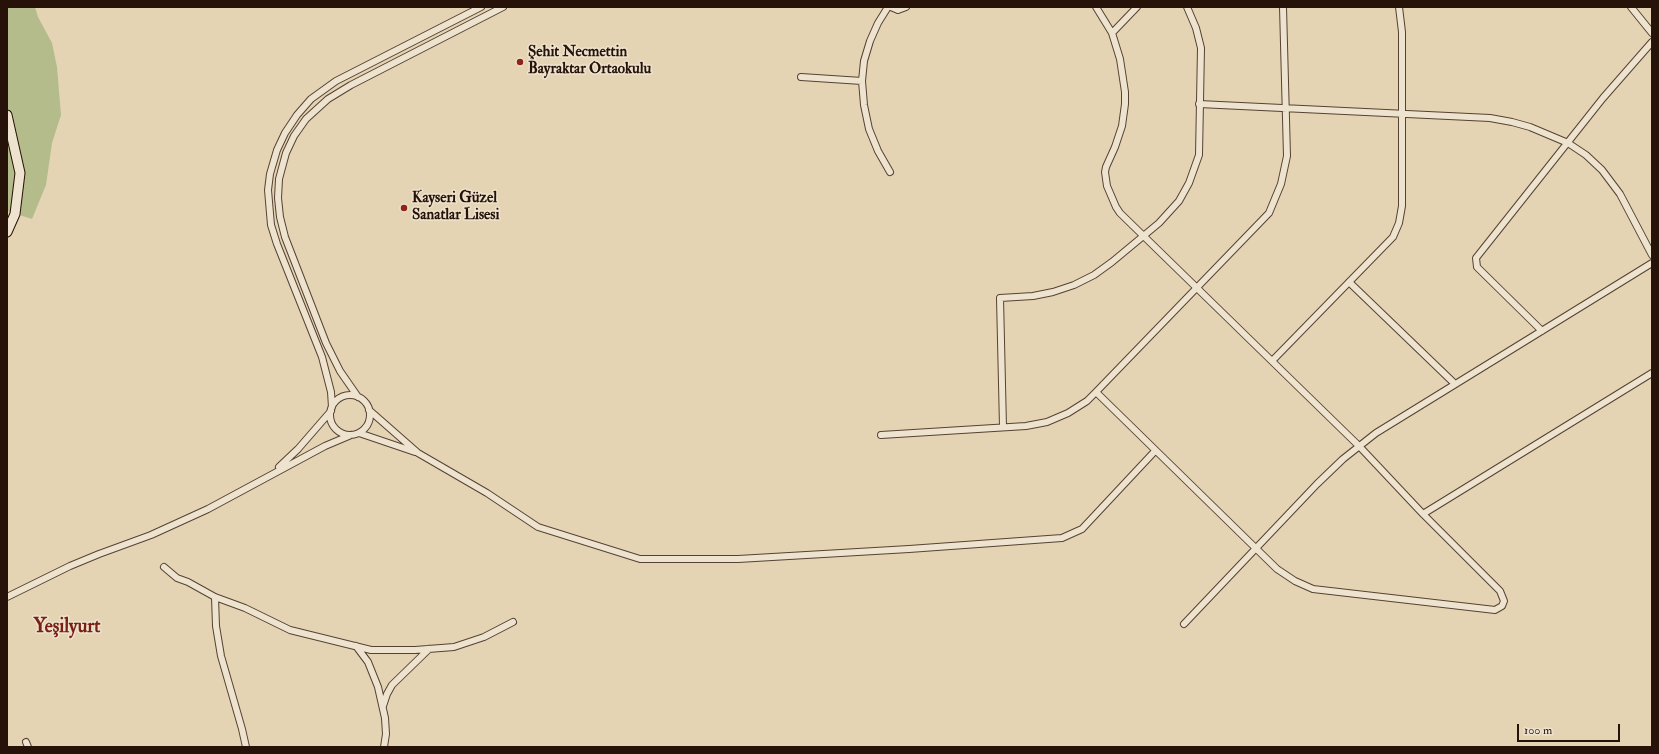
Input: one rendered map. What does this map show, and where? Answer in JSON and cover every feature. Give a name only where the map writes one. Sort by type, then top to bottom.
[{"type":"street","points":[[351,435],[342,433],[335,428],[331,420],[331,392],[324,366],[279,250],[271,225],[268,190],[272,166],[284,133],[297,115],[312,99],[332,84],[481,7]]},
{"type":"street","points":[[503,7],[334,95],[320,105],[306,119],[294,136],[286,153],[280,179],[278,198],[280,218],[285,237],[326,343],[340,371],[358,397],[365,402],[369,410],[418,453],[487,494],[538,527],[640,559],[738,559],[1062,538],[1082,529],[1091,521],[1155,451]]},
{"type":"street","points":[[888,7],[878,23],[870,41],[864,61],[862,81],[864,105],[869,129],[878,151],[890,172]]},
{"type":"street","points":[[891,7],[898,10],[906,7]]},
{"type":"street","points":[[1096,7],[1112,32],[1124,76],[1125,104],[1119,137],[1106,167],[1106,182],[1116,207],[1143,236],[1359,446],[1423,514],[1500,591],[1504,601],[1502,606],[1495,610],[1314,589],[1295,581],[1283,574],[1096,392]]},
{"type":"street","points":[[1112,32],[1137,7]]},
{"type":"street","points":[[1003,427],[1000,298],[1043,294],[1074,285],[1103,269],[1159,223],[1173,209],[1185,192],[1193,174],[1199,154],[1201,48],[1196,28],[1188,7]]},
{"type":"street","points":[[881,435],[1038,424],[1059,418],[1078,408],[1096,392],[1268,213],[1274,204],[1282,184],[1288,147],[1283,7]]},
{"type":"street","points":[[1272,361],[1393,237],[1399,223],[1402,206],[1402,32],[1399,7]]},
{"type":"street","points":[[1631,7],[1652,33]]},
{"type":"street","points":[[1542,330],[1477,266],[1476,258],[1603,98],[1652,42]]},
{"type":"street","points":[[801,77],[862,81]]},
{"type":"street","points":[[1199,104],[1501,120],[1537,129],[1568,143],[1594,162],[1620,194],[1652,255]]},
{"type":"street","points":[[7,116],[20,173],[15,214],[7,232]]},
{"type":"street","points":[[1184,624],[1256,547],[1330,472],[1359,446],[1376,433],[1652,263]]},
{"type":"street","points":[[1349,282],[1455,384]]},
{"type":"street","points":[[1423,514],[1652,374]]},
{"type":"street","points":[[260,480],[290,458],[341,397],[350,395],[358,397]]},
{"type":"street","points":[[359,433],[368,423],[369,410]]},
{"type":"street","points":[[7,597],[84,560],[165,528],[208,509],[325,446],[351,435],[359,433],[418,453]]},
{"type":"street","points":[[164,567],[177,578],[188,582],[215,597],[245,608],[290,630],[371,650],[454,647],[494,632],[513,622]]},
{"type":"street","points":[[215,597],[216,626],[221,656],[246,747]]},
{"type":"street","points":[[356,646],[372,670],[386,726],[384,747]]},
{"type":"street","points":[[383,710],[387,694],[392,685],[429,649]]},
{"type":"street","points":[[385,740],[390,747]]},
{"type":"green space","points":[[7,7],[35,7],[38,17],[52,43],[57,67],[61,115],[52,143],[46,185],[32,219],[7,211]]},
{"type":"place","name":"Şehit Necmettin Bayraktar Ortaokulu","points":[[520,62]]},
{"type":"place","name":"Kayseri Güzel Sanatlar Lisesi","points":[[404,208]]},
{"type":"district","name":"Yeşilyurt","points":[[67,628]]}]
